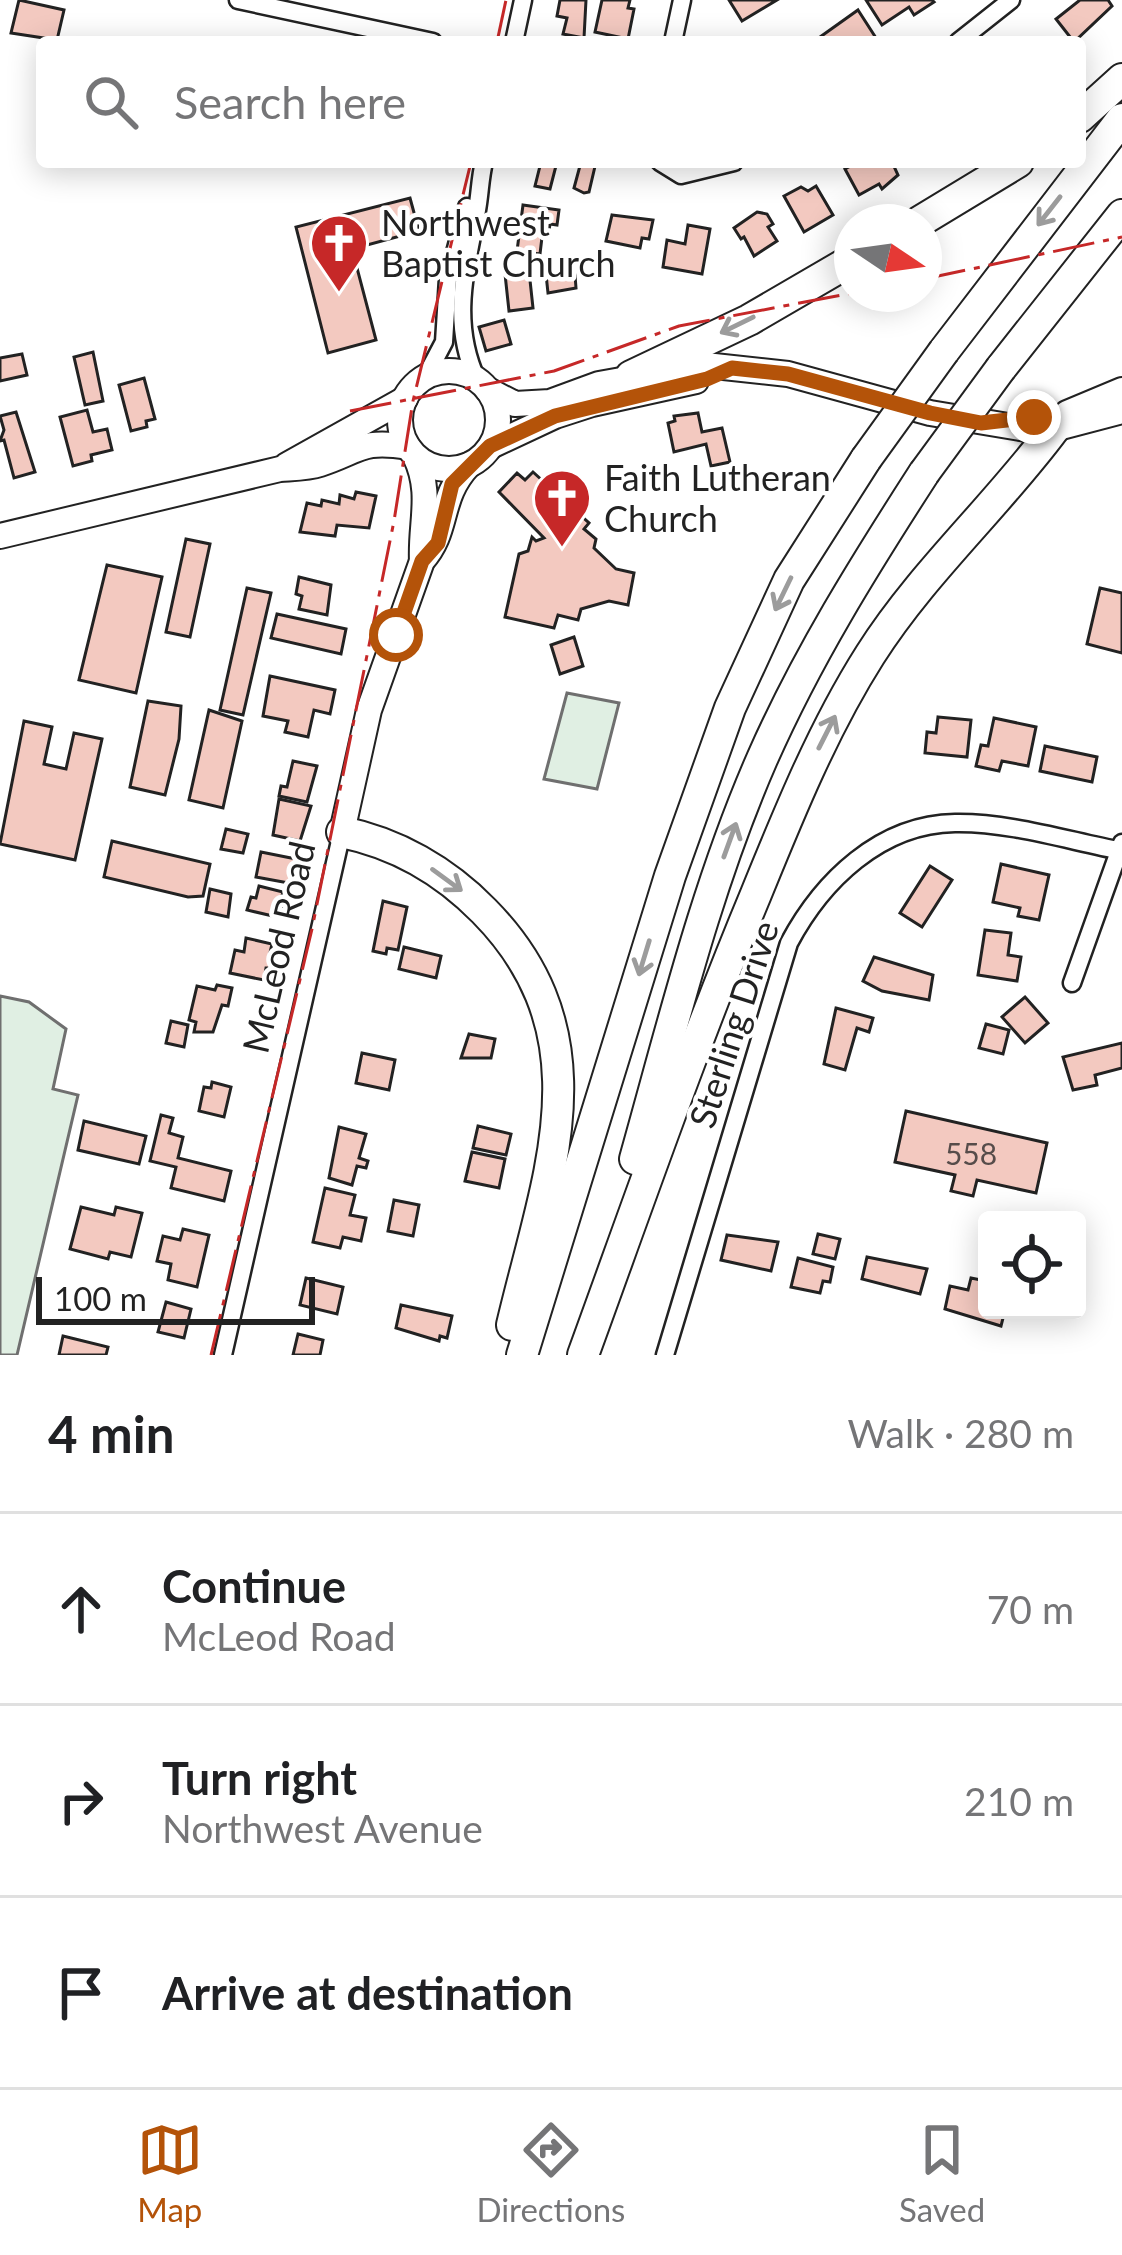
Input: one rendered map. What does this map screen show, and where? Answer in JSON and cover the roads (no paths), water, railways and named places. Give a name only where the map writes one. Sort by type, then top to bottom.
[{"type":"highway","points":[[1086,112],[1122,79]]},
{"type":"highway","points":[[1086,166],[1122,119]]},
{"type":"highway","points":[[942,208],[1008,168]]},
{"type":"highway","points":[[522,1355],[670,876],[722,730],[789,580],[866,459],[1084,168]]},
{"type":"highway","points":[[581,1355],[698,937],[728,845],[770,742],[836,610],[923,473],[1122,215]]},
{"type":"highway","points":[[631,376],[749,320],[834,270]]},
{"type":"highway","points":[[581,1355],[735,944],[845,698],[871,653],[932,571],[994,507],[1054,429]]},
{"type":"highway","points":[[341,832],[410,855],[472,899],[514,945],[547,1008],[558,1048],[558,1120],[505,1355]]},
{"type":"main road","points":[[280,470],[405,399],[425,378],[456,372],[515,404],[538,404],[631,376],[705,365],[788,374],[981,423],[1054,429],[1122,411]]},
{"type":"main road","points":[[0,536],[319,464],[373,443],[411,452],[438,468],[469,465],[490,446],[555,416],[707,379],[732,368]]},
{"type":"main road","points":[[482,385],[498,417],[490,446]]},
{"type":"main road","points":[[981,423],[1060,414],[1122,390]]},
{"type":"main road","points":[[405,399],[400,424],[411,452]]},
{"type":"main road","name":"McLeod Road","points":[[411,452],[427,496],[422,561]]},
{"type":"main road","name":"McLeod Road","points":[[341,832],[369,710],[422,561],[438,543],[452,484],[469,465]]},
{"type":"street","points":[[238,0],[405,36]]},
{"type":"street","points":[[515,36],[524,0]]},
{"type":"street","points":[[674,36],[682,0]]},
{"type":"street","points":[[966,36],[1011,0]]},
{"type":"street","points":[[482,385],[463,341],[460,312],[483,168]]},
{"type":"street","points":[[670,168],[682,175],[710,168]]},
{"type":"street","points":[[425,378],[444,342],[448,279],[468,203],[479,183]]},
{"type":"street","name":"Sterling Drive","points":[[665,1355],[789,943],[820,893],[863,856],[902,832],[954,823],[1122,849]]},
{"type":"street","name":"McLeod Road","points":[[223,1355],[341,832]]},
{"type":"street","points":[[1072,983],[1122,849]]},
{"type":"place","name":"Northwest Baptist Church","points":[[339,294]]},
{"type":"place","name":"Faith Lutheran Church","points":[[562,549]]}]
